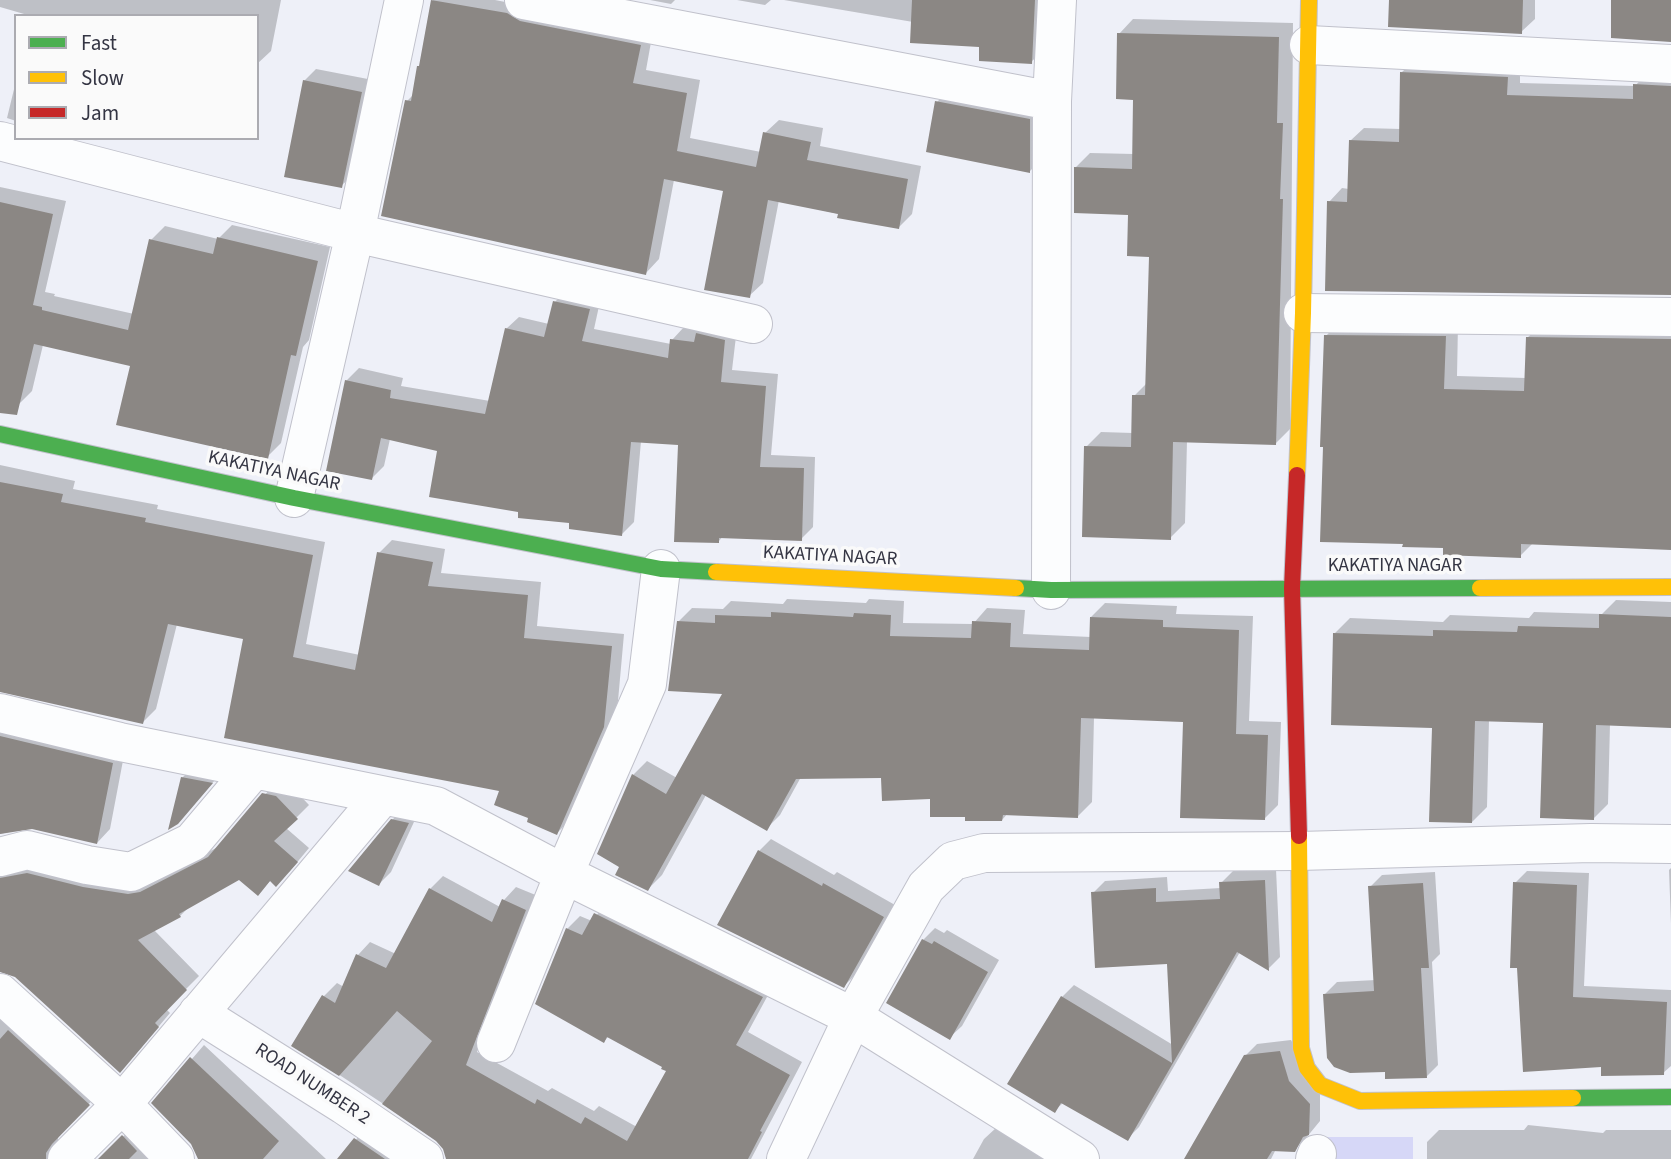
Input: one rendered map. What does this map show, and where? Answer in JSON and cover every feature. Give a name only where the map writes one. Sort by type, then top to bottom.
[{"type":"street","points":[[294,498],[355,233],[404,0]]},
{"type":"street","points":[[524,0],[1052,101]]},
{"type":"street","points":[[1051,590],[1052,101],[1057,0]]},
{"type":"street","points":[[1309,0],[1303,313],[1292,588],[1301,1048],[1307,1068],[1320,1085],[1360,1101],[1671,1097]]},
{"type":"street","points":[[1309,46],[1671,64]]},
{"type":"street","points":[[0,141],[355,233],[753,324]]},
{"type":"street","points":[[1303,313],[1671,317]]},
{"type":"street","name":"KAKATIYA NAGAR","points":[[0,434],[294,498],[661,569],[1051,590],[1671,587]]},
{"type":"street","points":[[496,1043],[564,874],[647,684],[661,569]]},
{"type":"street","points":[[0,713],[120,742],[436,806],[564,874],[853,1017],[1080,1159]]},
{"type":"street","points":[[0,857],[27,850],[131,872],[192,842],[253,770]]},
{"type":"street","points":[[67,1159],[122,1104],[382,796]]},
{"type":"street","points":[[786,1159],[853,1017],[926,887],[953,861],[984,853],[1299,851],[1591,843],[1671,844]]},
{"type":"street","points":[[0,993],[122,1104],[175,1159]]},
{"type":"street","name":"ROAD NUMBER 2","points":[[198,1013],[424,1159]]},
{"type":"shaded area","points":[[1326,1137],[1413,1137],[1413,1159],[1327,1159]]},
{"type":"building","points":[[431,0],[507,13],[520,21],[641,45],[633,83],[687,93],[677,151],[756,167],[763,132],[811,142],[807,160],[908,179],[899,229],[837,218],[838,214],[768,200],[750,298],[704,290],[723,191],[664,179],[646,275],[381,216],[405,100],[411,101]]},
{"type":"building","points":[[912,0],[1035,0],[1032,64],[979,61],[979,47],[910,43]]},
{"type":"building","points":[[1389,0],[1523,0],[1522,34],[1388,27]]},
{"type":"building","points":[[1611,0],[1671,0],[1671,42],[1611,38]]},
{"type":"building","points":[[1117,33],[1279,37],[1277,123],[1283,123],[1280,199],[1283,199],[1276,445],[1173,442],[1171,540],[1082,537],[1084,446],[1131,447],[1132,395],[1145,395],[1149,257],[1127,256],[1128,215],[1074,213],[1074,167],[1132,169],[1133,100],[1116,99]]},
{"type":"building","points":[[1400,72],[1508,77],[1507,95],[1633,99],[1633,84],[1671,86],[1671,295],[1325,291],[1327,201],[1347,202],[1349,140],[1399,142]]},
{"type":"building","points":[[303,80],[362,92],[342,188],[284,177]]},
{"type":"building","points":[[935,101],[1030,119],[1030,173],[926,152]]},
{"type":"building","points":[[0,202],[53,214],[33,305],[42,307],[42,310],[128,330],[149,239],[213,254],[217,237],[318,261],[296,356],[291,355],[268,459],[116,425],[130,366],[34,344],[17,415],[0,413]]},
{"type":"building","points":[[553,301],[590,309],[582,341],[668,358],[670,339],[694,342],[696,333],[725,340],[721,382],[766,386],[760,467],[804,468],[802,541],[719,538],[719,543],[674,542],[678,445],[631,442],[622,536],[569,529],[569,523],[518,518],[518,512],[429,497],[437,451],[381,438],[372,480],[326,471],[345,380],[391,390],[390,398],[485,414],[505,328],[544,337]]},
{"type":"building","points":[[1324,335],[1446,336],[1444,389],[1524,391],[1526,337],[1671,339],[1671,550],[1521,544],[1521,558],[1443,555],[1443,548],[1402,547],[1403,544],[1320,542]]},
{"type":"building","points":[[0,482],[63,494],[61,502],[146,518],[145,522],[313,555],[293,657],[355,670],[377,552],[433,562],[428,586],[528,595],[524,638],[612,646],[604,727],[557,835],[527,822],[528,818],[494,805],[499,791],[224,738],[243,639],[168,624],[143,724],[0,692]]},
{"type":"building","points":[[771,612],[853,617],[854,613],[891,615],[890,636],[971,638],[972,621],[1011,623],[1010,647],[1089,650],[1090,617],[1163,620],[1163,627],[1239,630],[1236,734],[1268,735],[1265,820],[1180,818],[1183,722],[1081,718],[1078,818],[1003,815],[1002,821],[965,821],[965,817],[930,817],[930,799],[882,801],[881,778],[796,779],[767,831],[702,794],[648,891],[615,875],[619,867],[597,854],[632,774],[666,794],[722,694],[668,691],[677,621],[715,623],[715,615],[771,617]]},
{"type":"building","points":[[1599,614],[1671,617],[1671,728],[1596,725],[1594,820],[1540,818],[1543,723],[1475,721],[1472,823],[1429,822],[1432,728],[1331,725],[1333,633],[1433,636],[1433,630],[1517,632],[1518,626],[1599,628]]},
{"type":"building","points":[[0,736],[113,763],[97,844],[32,829],[0,834]]},
{"type":"building","points":[[181,777],[213,783],[178,824],[168,830]]},
{"type":"building","points":[[262,793],[276,796],[298,819],[274,841],[298,862],[276,887],[270,881],[258,896],[239,880],[179,914],[181,917],[138,940],[187,990],[155,1023],[159,1027],[120,1073],[15,977],[0,972],[0,878],[27,873],[83,887],[128,894],[140,892],[208,857]]},
{"type":"building","points":[[391,819],[409,823],[379,886],[348,871]]},
{"type":"building","points":[[758,850],[884,917],[844,988],[717,925]]},
{"type":"building","points":[[1265,880],[1269,971],[1237,952],[1128,1141],[1061,1103],[1055,1113],[1007,1084],[1061,996],[1172,1063],[1167,964],[1095,968],[1091,892],[1156,888],[1156,902],[1220,899],[1219,882]]},
{"type":"building","points":[[1513,882],[1577,885],[1573,997],[1667,1002],[1664,1075],[1601,1076],[1601,1067],[1523,1072],[1517,968],[1510,968]]},
{"type":"building","points":[[1423,883],[1429,968],[1421,968],[1427,1078],[1385,1079],[1385,1072],[1350,1073],[1334,1067],[1327,1058],[1323,994],[1374,991],[1368,886]]},
{"type":"building","points":[[429,888],[492,922],[502,899],[526,910],[466,1065],[535,1104],[537,1099],[581,1124],[585,1117],[627,1141],[666,1071],[607,1037],[604,1043],[535,1004],[566,928],[582,935],[594,913],[763,997],[736,1045],[790,1075],[748,1159],[446,1159],[443,1149],[436,1141],[382,1104],[432,1041],[397,1011],[339,1076],[291,1046],[322,995],[335,1003],[356,954],[386,968]]},
{"type":"building","points":[[922,939],[932,944],[934,941],[988,972],[950,1040],[886,1003]]},
{"type":"building","points":[[8,1030],[90,1105],[52,1144],[46,1153],[46,1159],[0,1159],[0,1039]]},
{"type":"building","points":[[1280,1051],[1289,1081],[1310,1104],[1309,1135],[1303,1137],[1295,1152],[1272,1151],[1267,1159],[1184,1159],[1244,1055]]},
{"type":"building","points":[[190,1057],[279,1141],[263,1159],[198,1159],[191,1144],[151,1103]]},
{"type":"building","points":[[122,1135],[137,1151],[129,1159],[98,1159]]},
{"type":"building","points":[[354,1138],[385,1159],[337,1159]]},
{"type":"traffic: fast","points":[[0,434],[294,498],[661,569],[716,572]]},
{"type":"traffic: fast","points":[[1016,588],[1480,588]]},
{"type":"traffic: fast","points":[[1573,1098],[1671,1097]]},
{"type":"traffic: slow","points":[[1297,475],[1309,0]]},
{"type":"traffic: slow","points":[[716,572],[1016,588]]},
{"type":"traffic: slow","points":[[1480,588],[1671,587]]},
{"type":"traffic: slow","points":[[1299,836],[1301,1048],[1307,1068],[1320,1085],[1360,1101],[1573,1098]]},
{"type":"traffic: jam","points":[[1297,475],[1292,588],[1299,836]]}]
